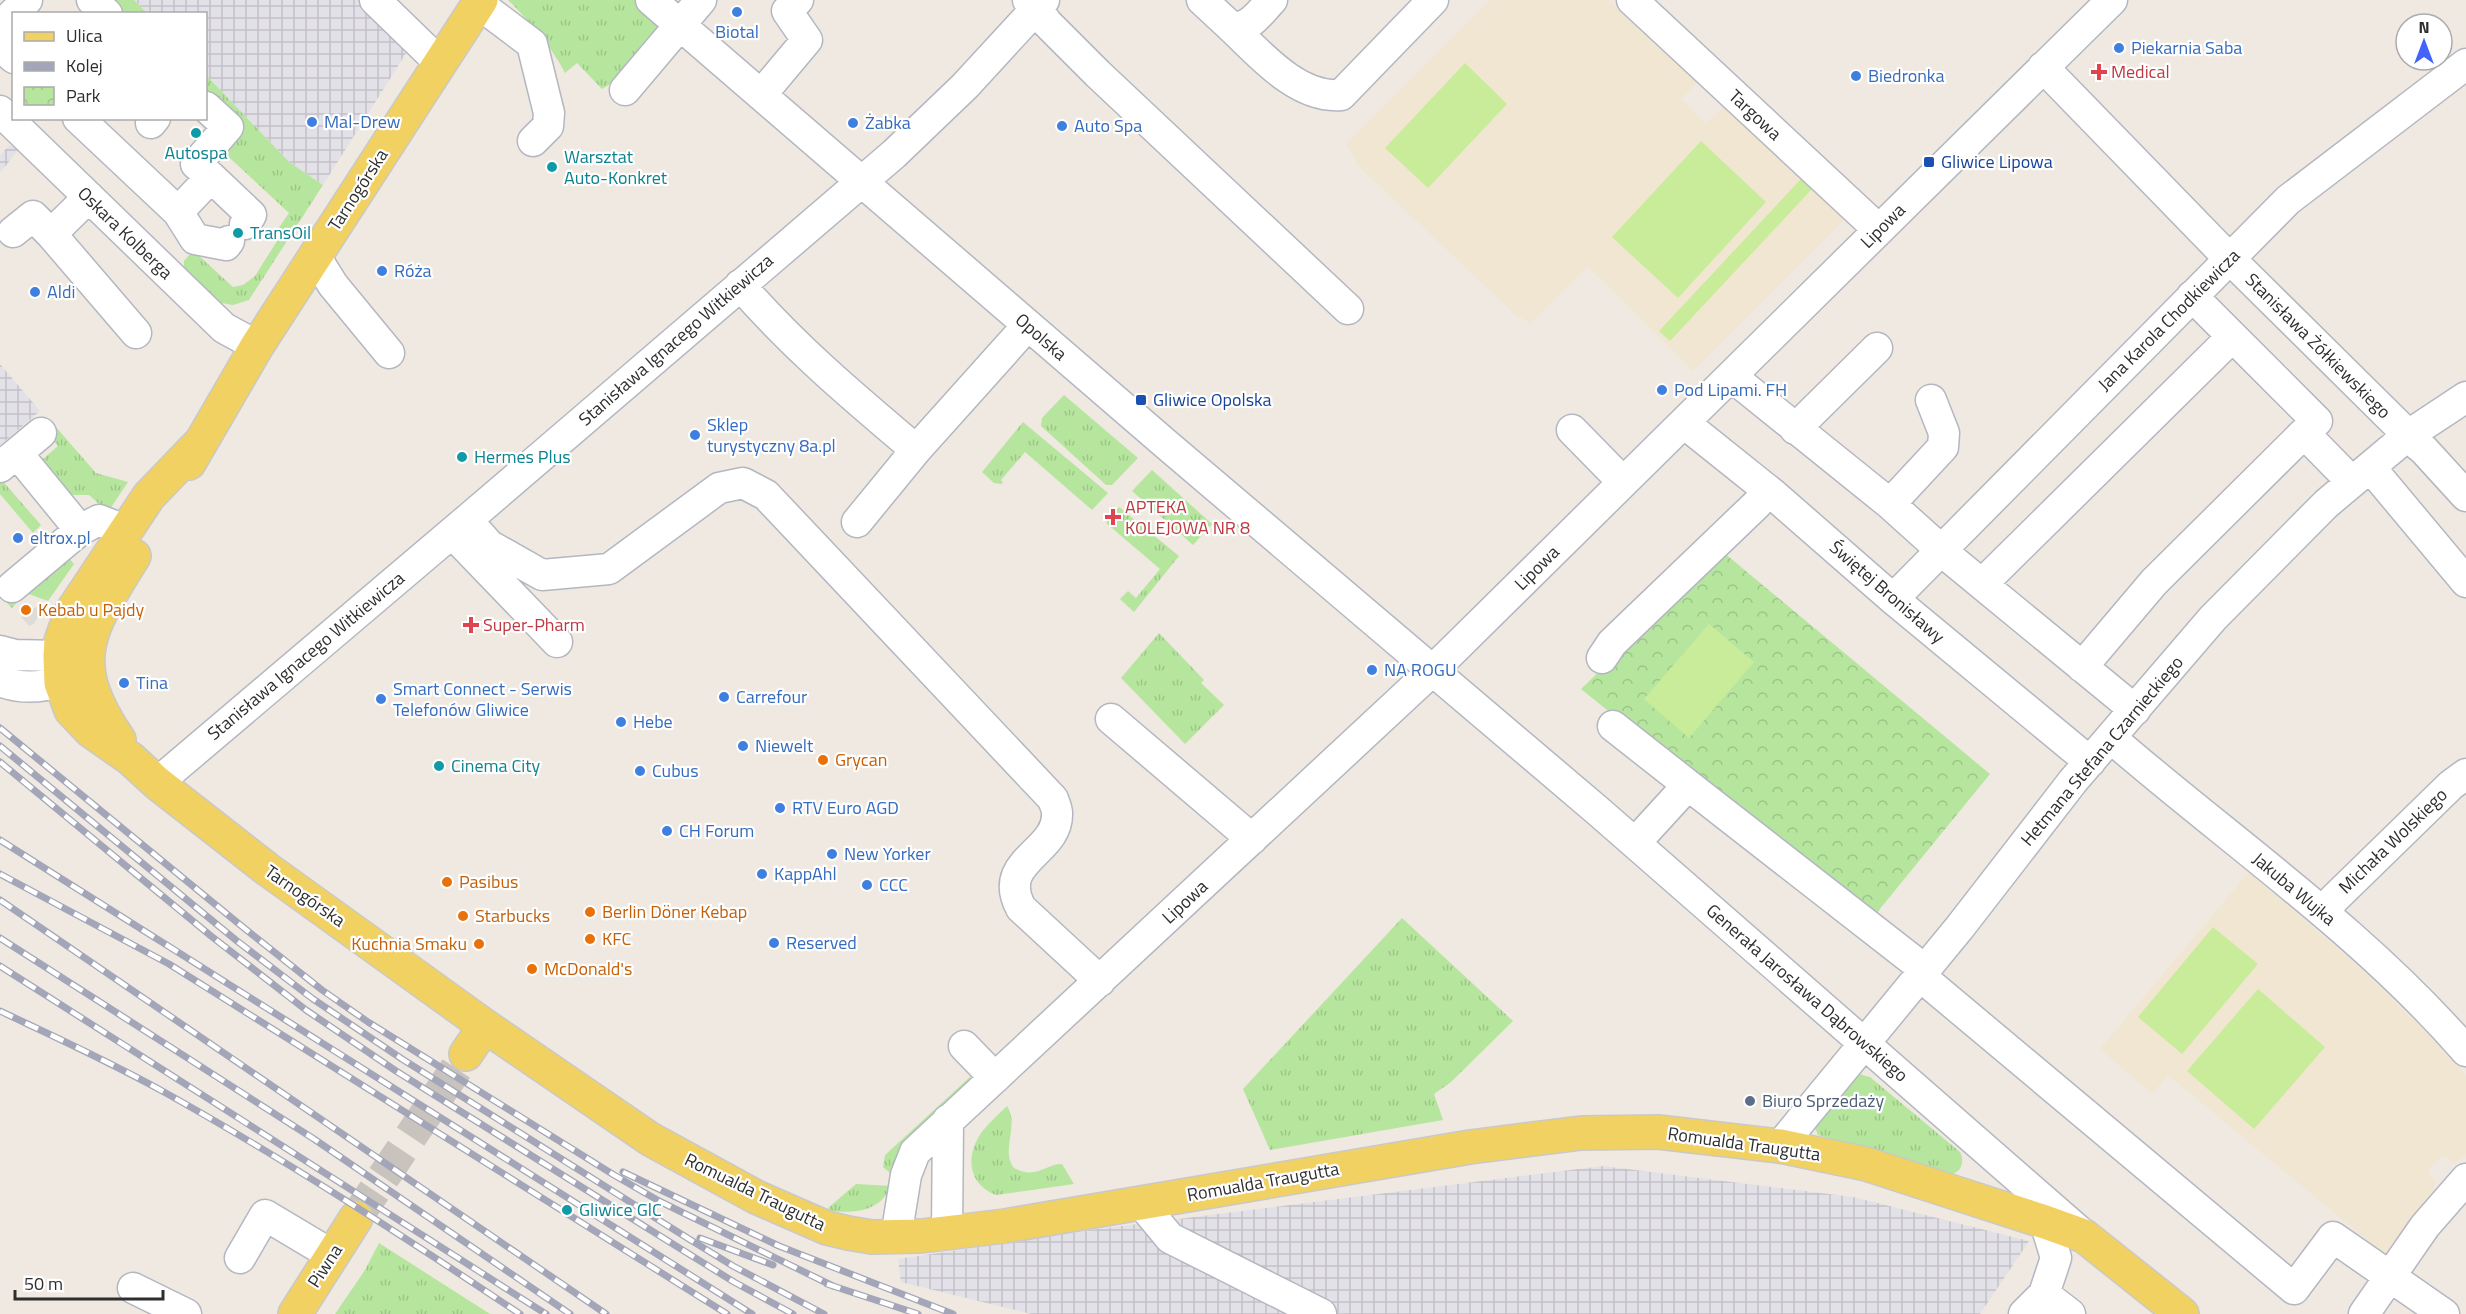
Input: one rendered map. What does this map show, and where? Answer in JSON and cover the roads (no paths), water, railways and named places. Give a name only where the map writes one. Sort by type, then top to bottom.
[{"type":"main road","name":"Tarnogórska","points":[[70,670],[87,651],[103,605],[166,505],[257,346],[480,2]]},
{"type":"main road","name":"Tarnogórska","points":[[200,443],[149,496],[71,613],[61,641],[70,670],[93,696],[132,759],[157,783],[267,869],[485,1026]]},
{"type":"main road","points":[[466,1054],[485,1026]]},
{"type":"main road","name":"Romualda Traugutta","points":[[485,1026],[650,1139],[756,1197],[827,1228],[872,1237],[896,1238],[1005,1226],[1470,1147],[1581,1133],[1658,1132],[1780,1146],[1866,1164],[2084,1236]]},
{"type":"main road","name":"Piwna","points":[[295,1314],[356,1218]]},
{"type":"main road","name":"Generała Jarosława Dąbrowskiego","points":[[2084,1236],[2182,1314]]},
{"type":"street","points":[[15,12],[27,0]]},
{"type":"street","points":[[92,0],[105,12]]},
{"type":"street","points":[[375,0],[440,63]]},
{"type":"street","name":"Opolska","points":[[651,0],[860,183],[1432,671]]},
{"type":"street","points":[[626,90],[701,0]]},
{"type":"street","points":[[761,95],[807,40],[787,11],[798,0]]},
{"type":"street","points":[[1202,0],[1290,80],[1328,96],[1341,95],[1433,0]]},
{"type":"street","points":[[1230,26],[1243,27],[1272,0]]},
{"type":"street","name":"Targowa","points":[[1632,0],[1879,230]]},
{"type":"street","name":"Lipowa","points":[[896,1238],[906,1175],[915,1152],[1432,671],[2110,1]]},
{"type":"street","points":[[480,2],[532,44],[549,113],[548,126],[532,141]]},
{"type":"street","points":[[1036,3],[1047,23],[1098,74],[1348,309]]},
{"type":"street","name":"Stanisława Ignacego Witkiewicza","points":[[157,783],[860,183],[965,86],[1036,3]]},
{"type":"street","points":[[0,27],[12,15]]},
{"type":"street","points":[[0,46],[12,56]]},
{"type":"street","name":"Jana Karola Chodkiewicza","points":[[1893,598],[2288,200],[2466,64]]},
{"type":"street","name":"Stanisława Żółkiewskiego","points":[[2043,67],[2407,436],[2424,450],[2466,496]]},
{"type":"street","points":[[80,120],[178,212],[195,239],[225,244],[251,215],[196,164],[228,128],[207,108]]},
{"type":"street","name":"Oskara Kolberga","points":[[11,126],[89,197],[224,328],[257,346]]},
{"type":"street","points":[[178,212],[211,177]]},
{"type":"street","points":[[51,234],[89,197]]},
{"type":"street","points":[[13,232],[33,216],[136,333]]},
{"type":"street","points":[[164,272],[195,239]]},
{"type":"street","points":[[315,256],[333,285],[389,353]]},
{"type":"street","points":[[740,285],[778,328],[819,368],[916,450]]},
{"type":"street","points":[[2192,296],[2317,421]]},
{"type":"street","points":[[857,522],[916,450],[1028,325]]},
{"type":"street","points":[[1982,584],[2232,337]]},
{"type":"street","points":[[1795,429],[1877,348]]},
{"type":"street","points":[[1731,376],[1890,504],[1982,584],[2135,710]]},
{"type":"street","name":"Hetmana Stefana Czarnieckiego","points":[[1780,1146],[2090,762],[2221,610],[2288,540],[2361,475],[2407,436],[2466,397]]},
{"type":"street","points":[[1890,504],[1943,447],[1944,433],[1931,400]]},
{"type":"street","name":"Świętej Bronisławy","points":[[1684,423],[1768,490],[1893,598],[2090,762]]},
{"type":"street","points":[[1572,430],[1623,482]]},
{"type":"street","points":[[42,433],[8,460],[80,530]]},
{"type":"street","points":[[2082,667],[2154,582],[2304,433],[2361,475],[2466,582]]},
{"type":"street","points":[[459,527],[542,575],[609,570],[719,488],[743,483],[766,495],[1053,799],[1057,814],[1052,831],[1019,871],[1013,889],[1015,897],[1021,908],[1100,981]]},
{"type":"street","points":[[1602,658],[1612,643],[1768,490]]},
{"type":"street","points":[[12,587],[80,530],[102,520],[125,530]]},
{"type":"street","points":[[459,527],[557,642]]},
{"type":"street","points":[[0,651],[70,670]]},
{"type":"street","points":[[0,681],[30,687],[70,670]]},
{"type":"street","name":"Generała Jarosława Dąbrowskiego","points":[[1432,671],[1635,843],[2084,1236]]},
{"type":"street","points":[[1111,719],[1252,839]]},
{"type":"street","points":[[1613,726],[1922,972],[2294,1289],[2333,1238],[2444,1314]]},
{"type":"street","name":"Jakuba Wujka","points":[[2111,738],[2324,913],[2445,1026],[2466,1051]]},
{"type":"street","name":"Michała Wolskiego","points":[[2324,913],[2334,899],[2451,784],[2466,774]]},
{"type":"street","points":[[1635,843],[1688,785]]},
{"type":"street","points":[[964,1046],[995,1078]]},
{"type":"street","points":[[947,1233],[948,1120]]},
{"type":"street","points":[[2364,1314],[2425,1226],[2466,1179]]},
{"type":"street","points":[[1142,1203],[1170,1238],[1321,1314]]},
{"type":"street","points":[[240,1258],[265,1215],[332,1255]]},
{"type":"street","points":[[2045,1222],[2056,1258],[2038,1307],[2070,1314]]},
{"type":"street","points":[[133,1288],[186,1314]]},
{"type":"tunnel","points":[[356,1218],[466,1054]]},
{"type":"railway","points":[[0,728],[244,928],[322,990],[368,1022],[659,1201],[833,1286]]},
{"type":"railway","points":[[0,746],[237,941],[313,999],[402,1059],[689,1239],[733,1266],[824,1314]]},
{"type":"railway","points":[[0,762],[211,936],[306,1010],[396,1071],[660,1236],[734,1282],[793,1314]]},
{"type":"railway","points":[[0,840],[752,1314]]},
{"type":"railway","points":[[0,874],[169,964],[727,1314]]},
{"type":"railway","points":[[0,900],[606,1314]]},
{"type":"railway","points":[[0,938],[314,1139],[570,1314]]},
{"type":"railway","points":[[0,966],[546,1314]]},
{"type":"railway","points":[[0,1011],[123,1070],[255,1144],[520,1314]]},
{"type":"railway","points":[[623,1172],[779,1246],[953,1314]]},
{"type":"railway","points":[[700,1238],[773,1265]]},
{"type":"railway","points":[[827,1284],[918,1314]]},
{"type":"place","name":"Biotal","points":[[737,12]]},
{"type":"place","name":"Piekarnia Saba","points":[[2119,48]]},
{"type":"place","name":"Medical","points":[[2099,72]]},
{"type":"place","name":"Biedronka","points":[[1856,76]]},
{"type":"place","name":"Mal-Drew","points":[[312,122]]},
{"type":"place","name":"Żabka","points":[[853,123]]},
{"type":"place","name":"Auto Spa","points":[[1062,126]]},
{"type":"place","name":"Autospa","points":[[196,133]]},
{"type":"place","name":"Gliwice Lipowa","points":[[1929,162]]},
{"type":"place","name":"Warsztat Auto-Konkret","points":[[552,167]]},
{"type":"place","name":"TransOil","points":[[238,233]]},
{"type":"place","name":"Róża","points":[[382,271]]},
{"type":"place","name":"Aldi","points":[[35,292]]},
{"type":"place","name":"Pod Lipami. FH","points":[[1662,390]]},
{"type":"place","name":"Gliwice Opolska","points":[[1141,400]]},
{"type":"place","name":"Sklep turystyczny 8a.pl","points":[[695,435]]},
{"type":"place","name":"Hermes Plus","points":[[462,457]]},
{"type":"place","name":"APTEKA KOLEJOWA NR 8","points":[[1113,517]]},
{"type":"place","name":"eltrox.pl","points":[[18,538]]},
{"type":"place","name":"Kebab u Pajdy","points":[[26,610]]},
{"type":"place","name":"Super-Pharm","points":[[471,625]]},
{"type":"place","name":"NA ROGU","points":[[1372,670]]},
{"type":"place","name":"Tina","points":[[124,683]]},
{"type":"place","name":"Carrefour","points":[[724,697]]},
{"type":"place","name":"Smart Connect - Serwis Telefonów Gliwice","points":[[381,699]]},
{"type":"place","name":"Hebe","points":[[621,722]]},
{"type":"place","name":"Niewelt","points":[[743,746]]},
{"type":"place","name":"Grycan","points":[[823,760]]},
{"type":"place","name":"Cinema City","points":[[439,766]]},
{"type":"place","name":"Cubus","points":[[640,771]]},
{"type":"place","name":"RTV Euro AGD","points":[[780,808]]},
{"type":"place","name":"CH Forum","points":[[667,831]]},
{"type":"place","name":"New Yorker","points":[[832,854]]},
{"type":"place","name":"KappAhl","points":[[762,874]]},
{"type":"place","name":"Pasibus","points":[[447,882]]},
{"type":"place","name":"CCC","points":[[867,885]]},
{"type":"place","name":"Berlin Döner Kebap","points":[[590,912]]},
{"type":"place","name":"Starbucks","points":[[463,916]]},
{"type":"place","name":"KFC","points":[[590,939]]},
{"type":"place","name":"Reserved","points":[[774,943]]},
{"type":"place","name":"Kuchnia Smaku","points":[[479,944]]},
{"type":"place","name":"McDonald's","points":[[532,969]]},
{"type":"place","name":"Biuro Sprzedaży","points":[[1750,1101]]},
{"type":"place","name":"Gliwice GlC","points":[[567,1210]]}]
